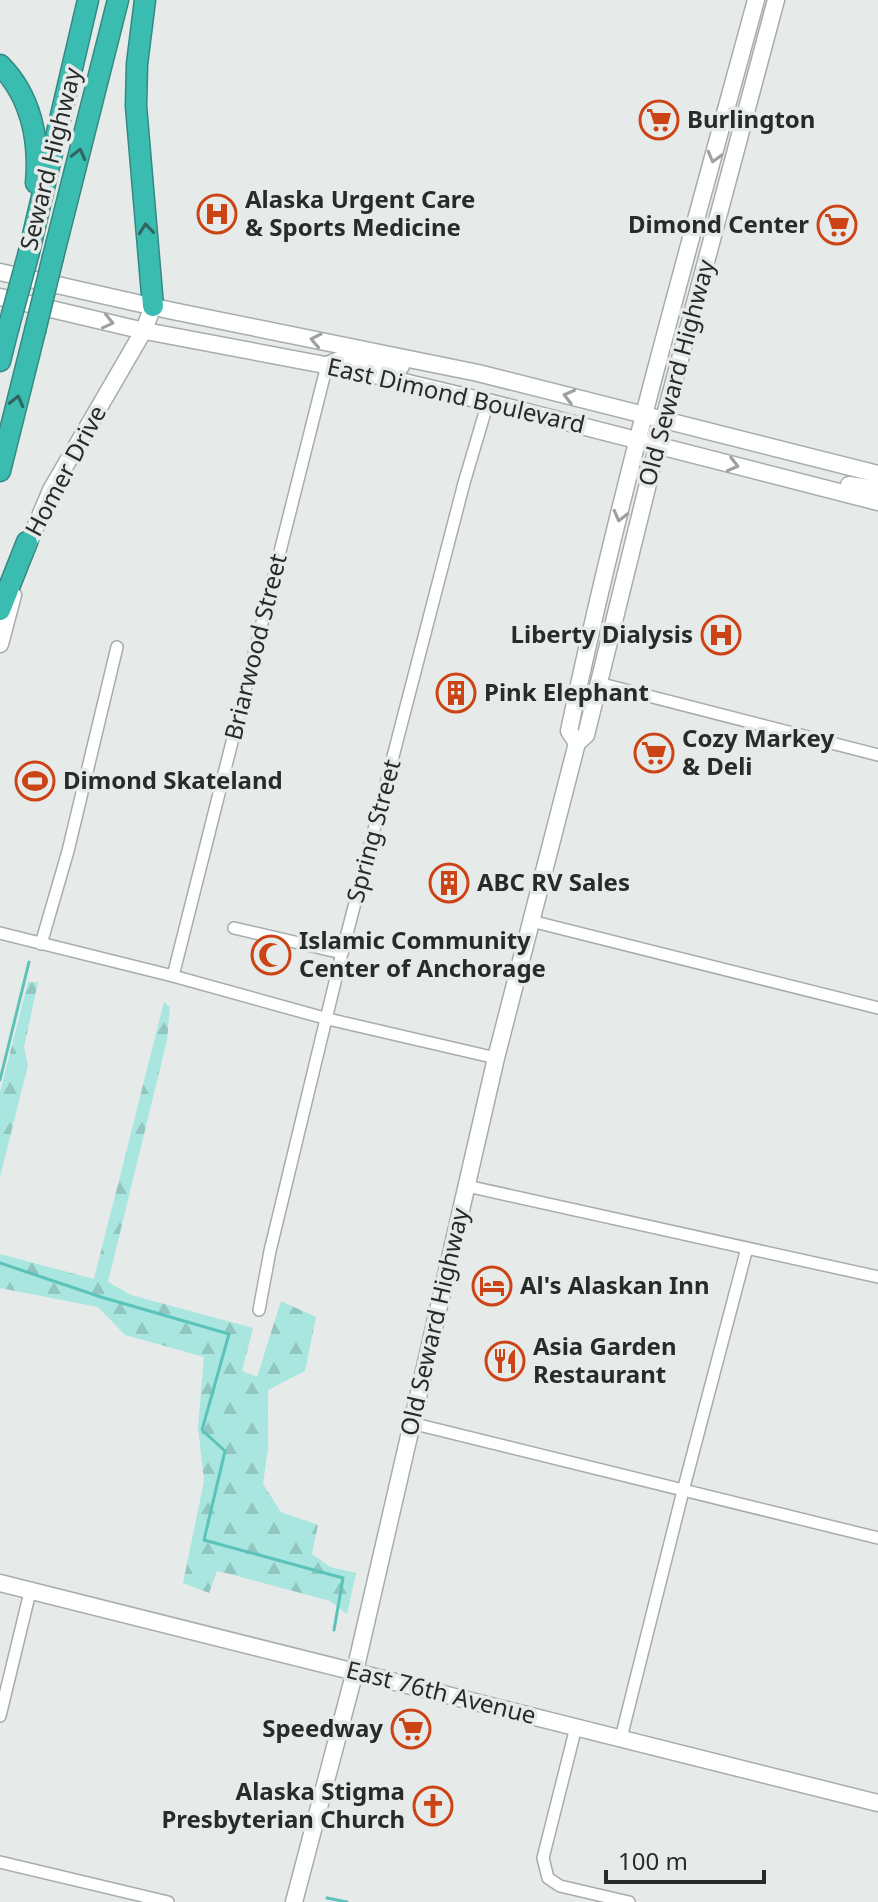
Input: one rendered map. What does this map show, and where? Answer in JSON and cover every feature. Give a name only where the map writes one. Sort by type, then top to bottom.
[{"type":"highway","name":"Seward Highway","points":[[0,361],[88,0]]},
{"type":"highway","name":"Seward Highway","points":[[0,471],[118,0]]},
{"type":"highway","points":[[145,0],[137,64],[136,106],[153,306]]},
{"type":"highway","points":[[0,65],[23,96],[37,150],[36,182],[26,251]]},
{"type":"highway","points":[[0,610],[27,542]]},
{"type":"main road","name":"Old Seward Highway","points":[[577,743],[569,731],[608,563],[756,0]]},
{"type":"main road","name":"Old Seward Highway","points":[[294,1902],[355,1671],[496,1058],[577,743],[586,735],[664,419],[776,0]]},
{"type":"main road","points":[[743,125],[737,111],[746,74],[750,22]]},
{"type":"main road","name":"East Dimond Boulevard","points":[[0,272],[463,370],[878,474]]},
{"type":"main road","name":"East Dimond Boulevard","points":[[0,297],[488,402],[878,502]]},
{"type":"main road","name":"Homer Drive","points":[[0,644],[27,542],[51,490],[144,330],[153,306]]},
{"type":"main road","points":[[327,365],[346,357],[442,371],[463,370]]},
{"type":"main road","points":[[776,476],[878,489]]},
{"type":"main road","points":[[598,683],[594,666],[607,605],[608,563]]},
{"type":"main road","name":"East 76th Avenue","points":[[1,1584],[878,1803]]},
{"type":"street","name":"Briarwood Street","points":[[173,976],[327,365]]},
{"type":"street","name":"Spring Street","points":[[259,1310],[270,1251],[342,953],[464,483],[488,402]]},
{"type":"street","points":[[41,944],[68,851],[117,647]]},
{"type":"street","points":[[598,683],[878,755]]},
{"type":"street","points":[[531,921],[878,1008]]},
{"type":"street","points":[[234,928],[342,953]]},
{"type":"street","points":[[0,933],[328,1019],[496,1058]]},
{"type":"street","points":[[467,1186],[878,1277]]},
{"type":"street","points":[[621,1738],[747,1248]]},
{"type":"street","points":[[411,1423],[878,1538]]},
{"type":"street","points":[[0,1716],[4,1681],[30,1592]]},
{"type":"street","points":[[576,1727],[543,1858],[548,1878],[560,1886],[629,1902]]},
{"type":"street","points":[[0,1862],[168,1902]]},
{"type":"green space","points":[[28,982],[38,982],[24,1047],[28,1065],[0,1177],[0,1092]]},
{"type":"green space","points":[[164,1002],[170,1007],[167,1040],[108,1282],[131,1295],[253,1328],[242,1371],[257,1377],[281,1301],[316,1317],[305,1371],[268,1390],[268,1448],[263,1484],[281,1512],[318,1525],[312,1554],[330,1567],[356,1573],[347,1614],[330,1601],[217,1571],[209,1593],[183,1583],[204,1481],[198,1427],[204,1357],[125,1335],[98,1307],[0,1288],[0,1254],[94,1279]]},
{"type":"waterway","points":[[0,1080],[29,962]]},
{"type":"waterway","points":[[0,1263],[101,1297],[229,1334],[202,1430],[225,1451],[204,1540],[343,1578],[334,1630]]},
{"type":"waterway","points":[[327,1898],[347,1902]]},
{"type":"place","name":"Burlington","points":[[659,120]]},
{"type":"place","name":"Alaska Urgent Care & Sports Medicine","points":[[217,214]]},
{"type":"place","name":"Dimond Center","points":[[837,225]]},
{"type":"place","name":"Liberty Dialysis","points":[[721,635]]},
{"type":"place","name":"Pink Elephant","points":[[456,693]]},
{"type":"place","name":"Cozy Markey & Deli","points":[[654,753]]},
{"type":"place","name":"Dimond Skateland","points":[[35,781]]},
{"type":"place","name":"ABC RV Sales","points":[[449,883]]},
{"type":"place","name":"Islamic Community Center of Anchorage","points":[[271,955]]},
{"type":"place","name":"Al's Alaskan Inn","points":[[492,1286]]},
{"type":"place","name":"Asia Garden Restaurant","points":[[505,1361]]},
{"type":"place","name":"Speedway","points":[[411,1729]]},
{"type":"place","name":"Alaska Stigma Presbyterian Church","points":[[433,1806]]}]
